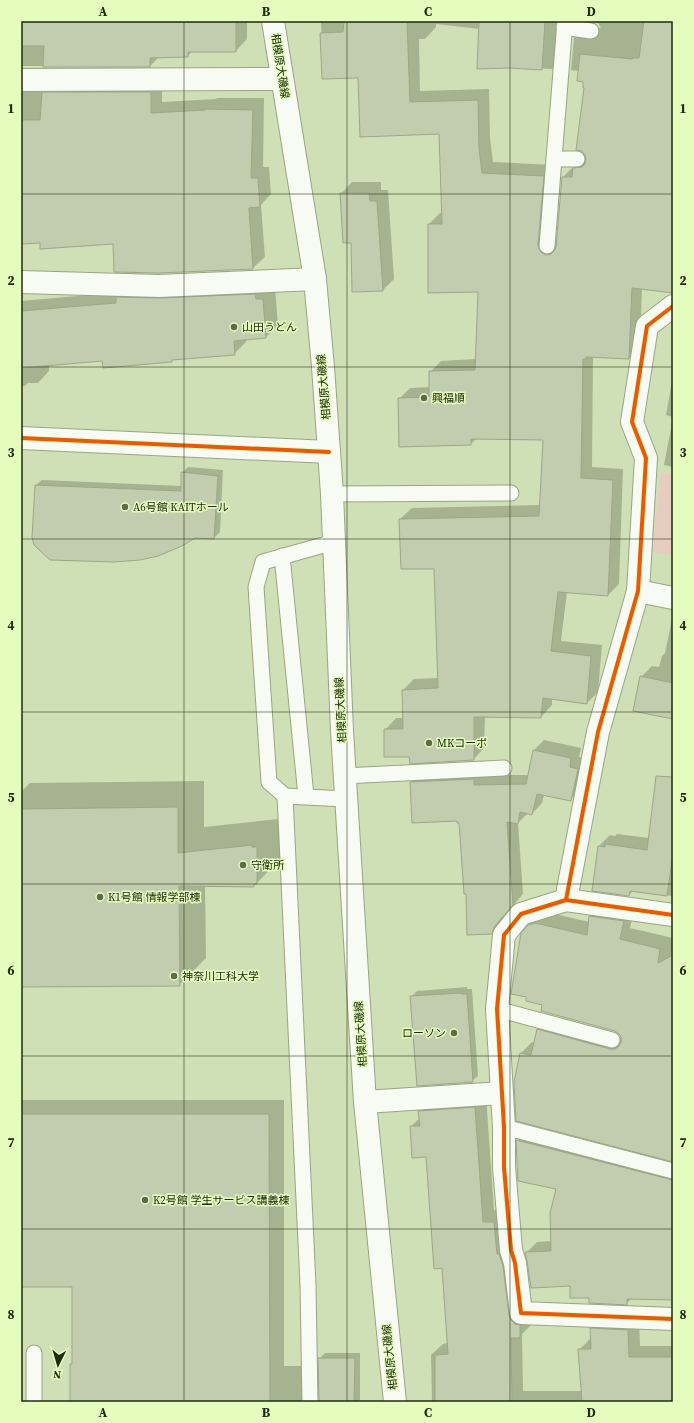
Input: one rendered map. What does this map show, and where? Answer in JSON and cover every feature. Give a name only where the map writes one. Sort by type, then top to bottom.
[{"type":"street","name":"相模原大磯線","points":[[273,21],[315,279],[332,494],[344,776],[365,1102],[395,1402]]},
{"type":"street","points":[[21,80],[282,79]]},
{"type":"street","points":[[21,282],[158,286],[315,279]]},
{"type":"street","points":[[566,900],[598,732],[638,591],[646,458],[632,422],[647,326],[673,306]]},
{"type":"street","points":[[21,438],[329,452]]},
{"type":"street","points":[[638,591],[673,598]]},
{"type":"street","points":[[673,915],[566,900],[521,914],[504,935],[497,1009],[504,1127],[504,1167],[511,1250],[515,1263],[521,1313],[673,1319]]},
{"type":"street","points":[[365,1102],[502,1093]]},
{"type":"lane","points":[[547,246],[565,24],[591,31]]},
{"type":"lane","points":[[554,160],[577,159]]},
{"type":"lane","points":[[332,494],[511,493]]},
{"type":"lane","points":[[334,542],[263,562],[256,587],[269,782],[285,796],[346,799]]},
{"type":"lane","points":[[282,556],[306,796]]},
{"type":"lane","points":[[344,776],[504,768]]},
{"type":"lane","points":[[285,796],[308,1285],[310,1402]]},
{"type":"lane","points":[[497,1009],[612,1040]]},
{"type":"lane","points":[[504,1127],[673,1171]]},
{"type":"lane","points":[[34,1352],[34,1402]]},
{"type":"shaded area","points":[[660,472],[673,475],[673,555],[653,552]]},
{"type":"building","points":[[21,21],[236,21],[236,52],[188,52],[188,57],[150,58],[150,67],[43,67],[44,46],[21,46]]},
{"type":"building","points":[[344,21],[407,21],[410,102],[478,100],[479,149],[482,173],[544,176],[538,245],[542,253],[547,255],[551,254],[556,247],[562,177],[572,177],[573,168],[582,167],[585,164],[586,159],[582,151],[576,150],[584,88],[583,82],[577,81],[580,54],[632,59],[639,58],[644,21],[673,21],[673,293],[632,288],[629,359],[586,357],[586,359],[583,359],[581,478],[613,480],[608,596],[558,592],[551,651],[591,656],[587,704],[543,698],[541,718],[474,717],[474,760],[410,764],[409,757],[384,757],[384,729],[403,729],[402,690],[438,688],[434,569],[401,569],[399,519],[539,516],[543,440],[471,439],[471,445],[399,447],[398,398],[429,397],[429,371],[475,370],[478,292],[428,293],[428,224],[442,224],[439,134],[360,137],[358,78],[322,79],[320,33],[343,32]]},
{"type":"building","points":[[479,21],[545,21],[542,70],[509,68],[477,69]]},
{"type":"building","points":[[42,92],[151,92],[151,113],[205,109],[253,110],[251,178],[258,178],[260,207],[249,208],[253,269],[159,273],[114,272],[113,244],[40,249],[40,243],[21,244],[21,120],[40,120]]},
{"type":"building","points":[[340,193],[369,193],[370,201],[377,201],[383,291],[352,292],[351,243],[343,243]]},
{"type":"building","points":[[255,294],[256,299],[263,299],[266,338],[234,341],[235,355],[103,368],[102,361],[21,368],[21,311],[116,303],[116,297],[160,298]]},
{"type":"building","name":"A6号館 KAITホール","points":[[181,472],[218,476],[214,539],[195,538],[182,546],[158,556],[140,560],[114,562],[50,560],[34,545],[32,537],[35,485],[181,491]]},
{"type":"building","points":[[640,676],[673,683],[673,719],[633,711]]},
{"type":"building","points":[[533,750],[571,758],[570,767],[578,769],[571,801],[537,794],[532,815],[520,812],[518,824],[507,822],[513,905],[494,927],[492,934],[467,935],[466,894],[464,894],[459,823],[457,823],[457,821],[412,823],[410,782],[474,779],[474,785],[526,784]]},
{"type":"building","points":[[656,776],[673,777],[673,854],[667,896],[630,891],[629,896],[592,891],[598,846],[605,847],[605,844],[647,850]]},
{"type":"building","name":"K1号館 情報学部棟","points":[[178,807],[178,853],[252,845],[252,847],[257,847],[257,884],[254,884],[254,887],[179,886],[180,986],[21,987],[21,809]]},
{"type":"building","points":[[589,916],[624,921],[620,939],[660,949],[658,963],[673,955],[673,1162],[516,1121],[514,1082],[520,1053],[531,1055],[537,1029],[610,1049],[615,1049],[621,1043],[621,1037],[615,1031],[541,1011],[542,1005],[526,1001],[526,997],[511,994],[521,933],[528,925],[535,923],[587,935]]},
{"type":"building","points":[[461,993],[467,994],[473,1082],[417,1086],[410,996]]},
{"type":"building","points":[[475,1107],[483,1222],[494,1222],[497,1254],[499,1254],[503,1266],[509,1315],[515,1324],[520,1325],[520,1338],[511,1338],[512,1402],[435,1402],[435,1355],[448,1354],[442,1268],[434,1269],[426,1157],[412,1158],[410,1126],[420,1126],[418,1111]]},
{"type":"building","name":"K2号館 学生サービス講義棟","points":[[21,1114],[269,1114],[270,1402],[70,1402],[70,1364],[72,1364],[72,1287],[21,1287]]},
{"type":"building","points":[[516,1140],[673,1180],[673,1300],[627,1299],[627,1305],[589,1303],[589,1298],[570,1298],[570,1286],[531,1288],[525,1252],[551,1251],[550,1213],[556,1189],[518,1181]]},
{"type":"building","points":[[590,1328],[628,1330],[629,1357],[673,1357],[673,1402],[582,1402],[578,1349],[591,1349]]},
{"type":"building","points":[[318,1358],[355,1358],[354,1402],[319,1402]]},
{"type":"cycle path","points":[[566,900],[598,732],[638,591],[646,458],[632,422],[647,326],[673,306]]},
{"type":"cycle path","points":[[21,438],[329,452]]},
{"type":"cycle path","points":[[673,915],[566,900],[521,914],[504,935],[497,1009],[504,1127],[504,1167],[511,1250],[515,1263],[521,1313],[673,1319]]},
{"type":"place","name":"山田うどん","points":[[234,327]]},
{"type":"place","name":"興福順","points":[[424,398]]},
{"type":"place","name":"A6号館 KAITホール","points":[[125,507]]},
{"type":"place","name":"MKコーポ","points":[[429,743]]},
{"type":"place","name":"守衛所","points":[[243,865]]},
{"type":"place","name":"K1号館 情報学部棟","points":[[100,897]]},
{"type":"place","name":"神奈川工科大学","points":[[174,976]]},
{"type":"place","name":"ローソン","points":[[454,1033]]},
{"type":"place","name":"K2号館 学生サービス講義棟","points":[[145,1200]]}]
